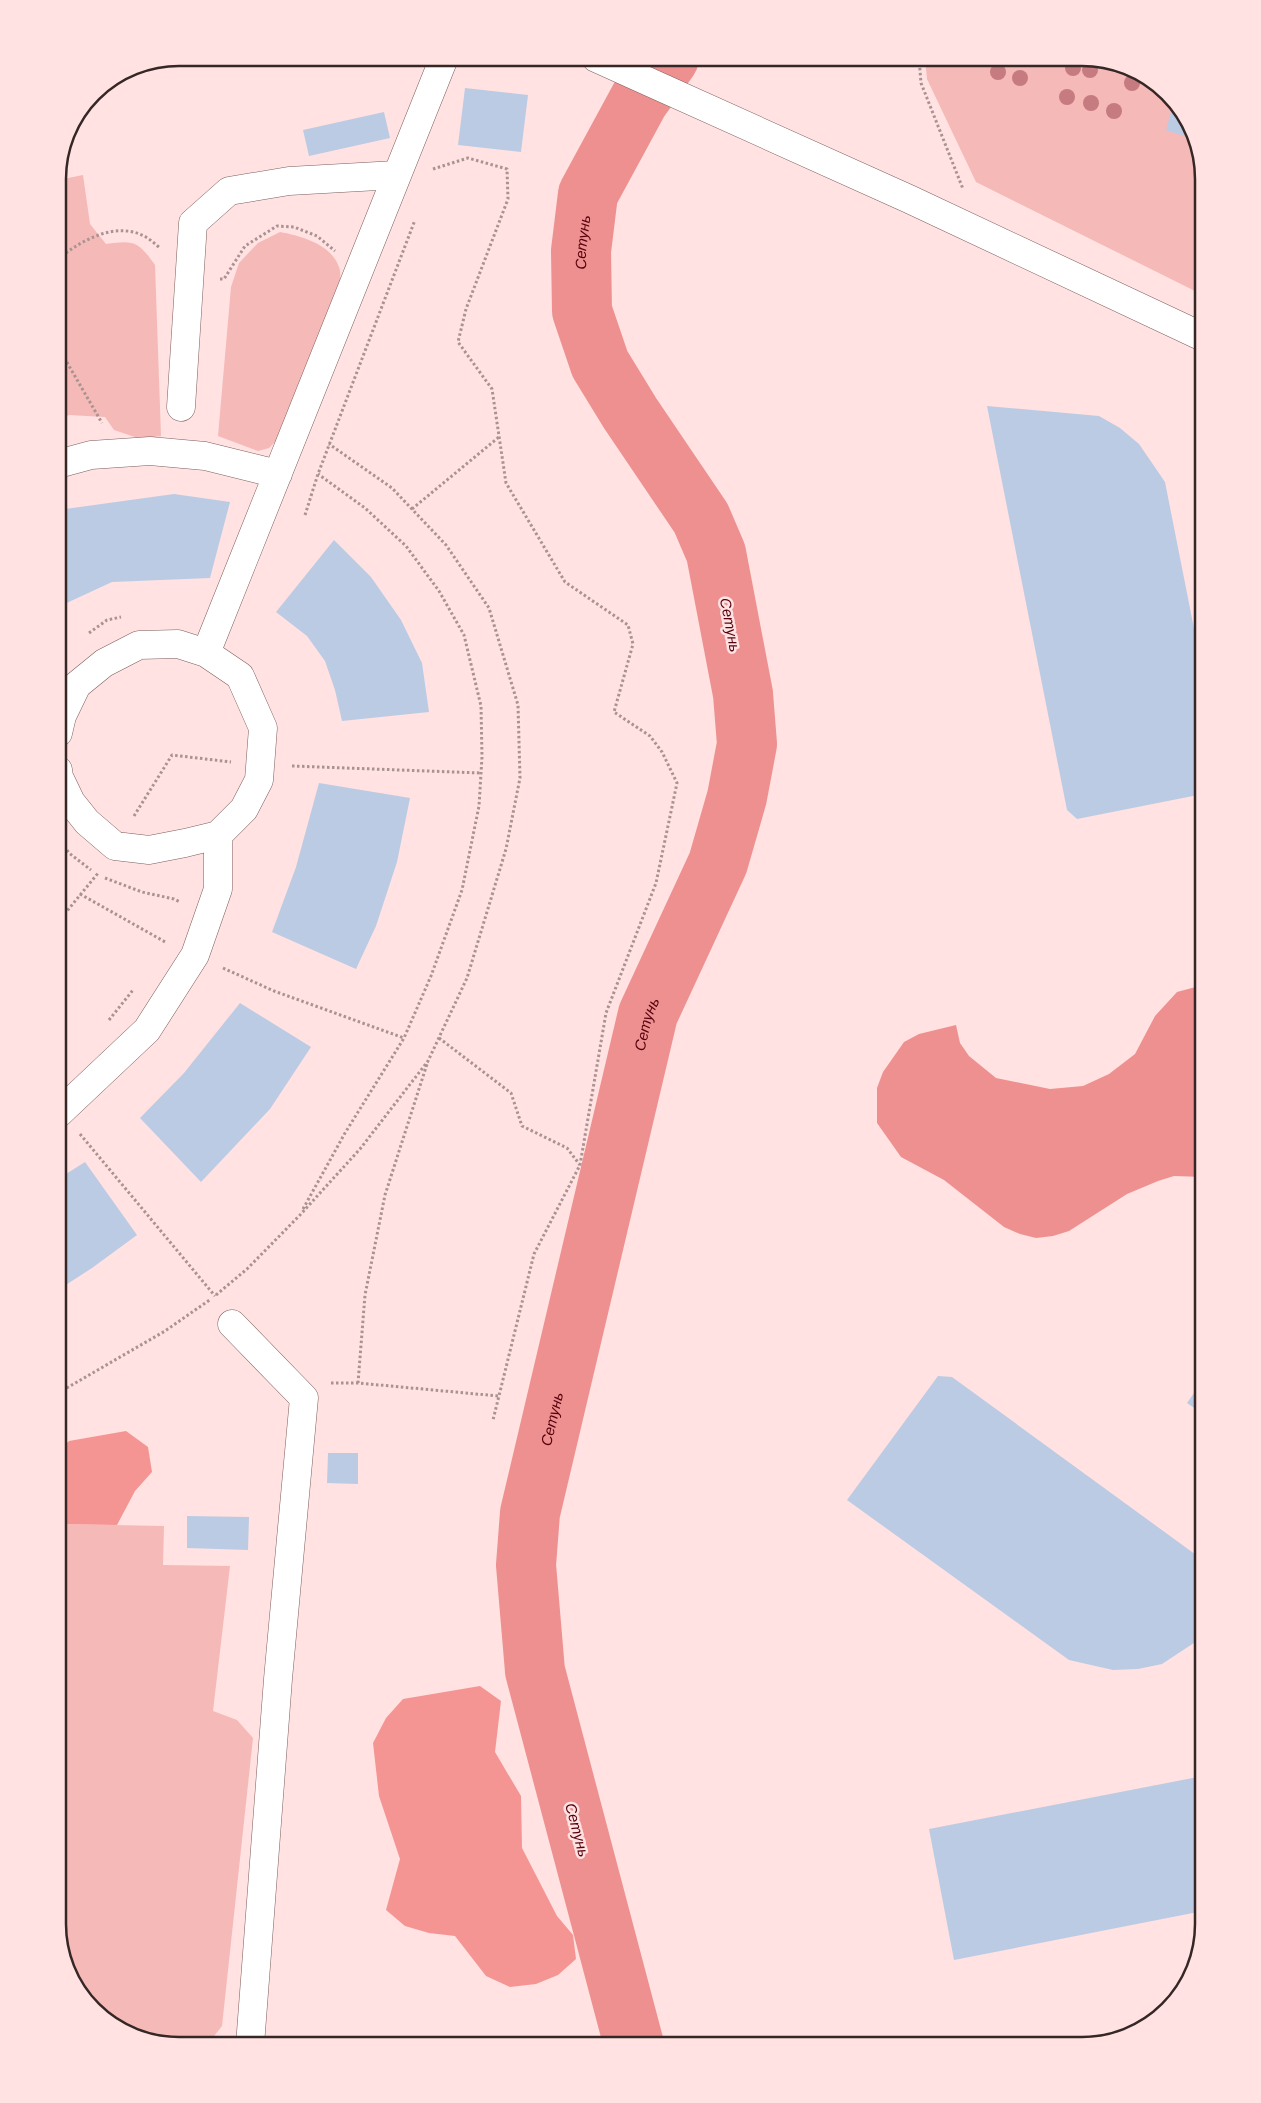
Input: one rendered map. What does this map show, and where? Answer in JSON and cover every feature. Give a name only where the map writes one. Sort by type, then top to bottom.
[{"type":"street","points":[[206,653],[441,66]]},
{"type":"street","points":[[614,66],[721,113],[1195,333]]},
{"type":"street","points":[[181,407],[193,223],[229,191],[289,181],[396,175]]},
{"type":"street","points":[[66,462],[91,454],[150,451],[204,456],[278,474]]},
{"type":"street","points":[[66,708],[77,685],[104,663],[139,645],[178,644],[206,653],[240,676],[263,728],[259,780],[244,809],[218,835],[149,850],[115,846],[87,822],[66,790]]},
{"type":"street","points":[[66,1107],[147,1030],[195,956],[218,889],[218,835]]},
{"type":"street","points":[[232,1324],[304,1398],[278,1679],[251,2037]]},
{"type":"path","points":[[920,66],[921,83],[963,186],[958,222]]},
{"type":"path","points":[[430,170],[468,158],[507,168],[508,200],[466,309],[458,342],[492,389],[506,483],[565,582],[628,625],[633,644],[614,712],[650,736],[662,752],[678,783],[656,883],[606,1013],[580,1165],[534,1254],[493,1420]]},
{"type":"path","points":[[66,253],[97,235],[120,230],[143,235],[160,248],[166,276],[224,280],[245,246],[277,226],[294,227],[317,236],[338,255]]},
{"type":"path","points":[[66,359],[106,431]]},
{"type":"path","points":[[412,509],[499,436]]},
{"type":"path","points":[[329,444],[392,488],[446,544],[489,608],[518,705],[520,778],[506,849],[467,978],[428,1061],[385,1195],[365,1295],[358,1384]]},
{"type":"path","points":[[300,1215],[345,1133],[404,1038],[430,976],[462,890],[479,806],[482,757],[481,706],[464,635],[438,592],[406,546],[365,508],[318,474]]},
{"type":"path","points":[[84,637],[107,620],[128,616]]},
{"type":"path","points":[[66,849],[97,874],[129,888],[174,898],[188,906]]},
{"type":"path","points":[[80,894],[195,956],[274,991],[404,1038]]},
{"type":"path","points":[[163,951],[168,943]]},
{"type":"path","points":[[107,1022],[135,987]]},
{"type":"path","points":[[439,1038],[511,1094],[522,1126],[567,1148],[580,1165]]},
{"type":"path","points":[[66,1388],[165,1331],[215,1296],[247,1269],[300,1215],[360,1149],[428,1061]]},
{"type":"path","points":[[66,1120],[215,1296]]},
{"type":"path","points":[[326,1383],[498,1396]]},
{"type":"shaded area","points":[[926,66],[1089,66],[1118,72],[1145,85],[1176,116],[1191,150],[1195,179],[1195,291],[976,182],[927,79]]},
{"type":"shaded area","points":[[83,175],[90,224],[106,244],[123,242],[135,244],[144,251],[155,265],[161,436],[141,439],[114,430],[105,417],[66,416],[66,178]]},
{"type":"shaded area","points":[[280,232],[314,242],[329,252],[339,267],[340,286],[277,440],[269,448],[258,451],[218,436],[231,287],[239,263],[258,243]]},
{"type":"shaded area","points":[[1195,987],[1195,1177],[1174,1176],[1158,1181],[1127,1194],[1069,1231],[1053,1236],[1036,1238],[1004,1227],[944,1180],[901,1157],[877,1123],[877,1088],[883,1072],[904,1042],[919,1034],[956,1025],[960,1043],[969,1056],[996,1078],[1050,1089],[1083,1086],[1109,1074],[1135,1054],[1155,1016],[1177,992]]},
{"type":"shaded area","points":[[126,1431],[148,1447],[152,1472],[135,1491],[117,1525],[66,1524],[66,1444],[69,1441]]},
{"type":"shaded area","points":[[66,1524],[164,1526],[163,1565],[230,1566],[213,1711],[237,1720],[253,1738],[222,2026],[213,2037],[172,2037],[157,2035],[129,2025],[116,2018],[94,1998],[78,1974],[70,1953],[66,1924]]},
{"type":"shaded area","points":[[480,1686],[501,1701],[495,1752],[521,1796],[522,1848],[557,1916],[573,1935],[576,1959],[558,1975],[536,1984],[510,1987],[486,1976],[455,1936],[429,1933],[405,1926],[386,1910],[400,1859],[379,1796],[373,1743],[386,1718],[403,1699]]},
{"type":"building","points":[[465,88],[528,95],[521,152],[458,145]]},
{"type":"building","points":[[384,112],[390,138],[309,156],[303,130]]},
{"type":"building","points":[[1171,112],[1176,116],[1186,136],[1166,130]]},
{"type":"building","points":[[987,406],[1099,416],[1120,428],[1139,444],[1165,482],[1195,634],[1195,796],[1077,819],[1067,810]]},
{"type":"building","points":[[174,494],[230,502],[210,578],[112,582],[66,603],[66,509]]},
{"type":"building","points":[[334,540],[371,577],[401,620],[422,663],[429,712],[342,721],[335,690],[325,661],[307,636],[276,612]]},
{"type":"building","points":[[319,783],[410,798],[397,862],[376,926],[356,969],[272,932],[296,867]]},
{"type":"building","points":[[240,1003],[311,1047],[270,1109],[201,1182],[140,1118],[184,1073]]},
{"type":"building","points":[[85,1162],[137,1235],[66,1285],[66,1174]]},
{"type":"building","points":[[938,1376],[952,1377],[1195,1554],[1195,1642],[1162,1664],[1138,1669],[1113,1670],[1069,1660],[847,1500]]},
{"type":"building","points":[[1195,1392],[1195,1408],[1187,1403]]},
{"type":"building","points":[[328,1453],[358,1453],[358,1484],[327,1483]]},
{"type":"building","points":[[187,1516],[249,1517],[248,1550],[187,1548]]},
{"type":"building","points":[[1195,1778],[1195,1913],[954,1960],[929,1829]]},
{"type":"waterway","name":"Сетунь","points":[[632,2037],[535,1671],[526,1565],[530,1513],[648,1014],[718,863],[737,797],[747,744],[743,694],[716,553],[701,518],[630,413],[600,364],[582,311],[581,251],[588,194],[639,100],[663,66]]}]
